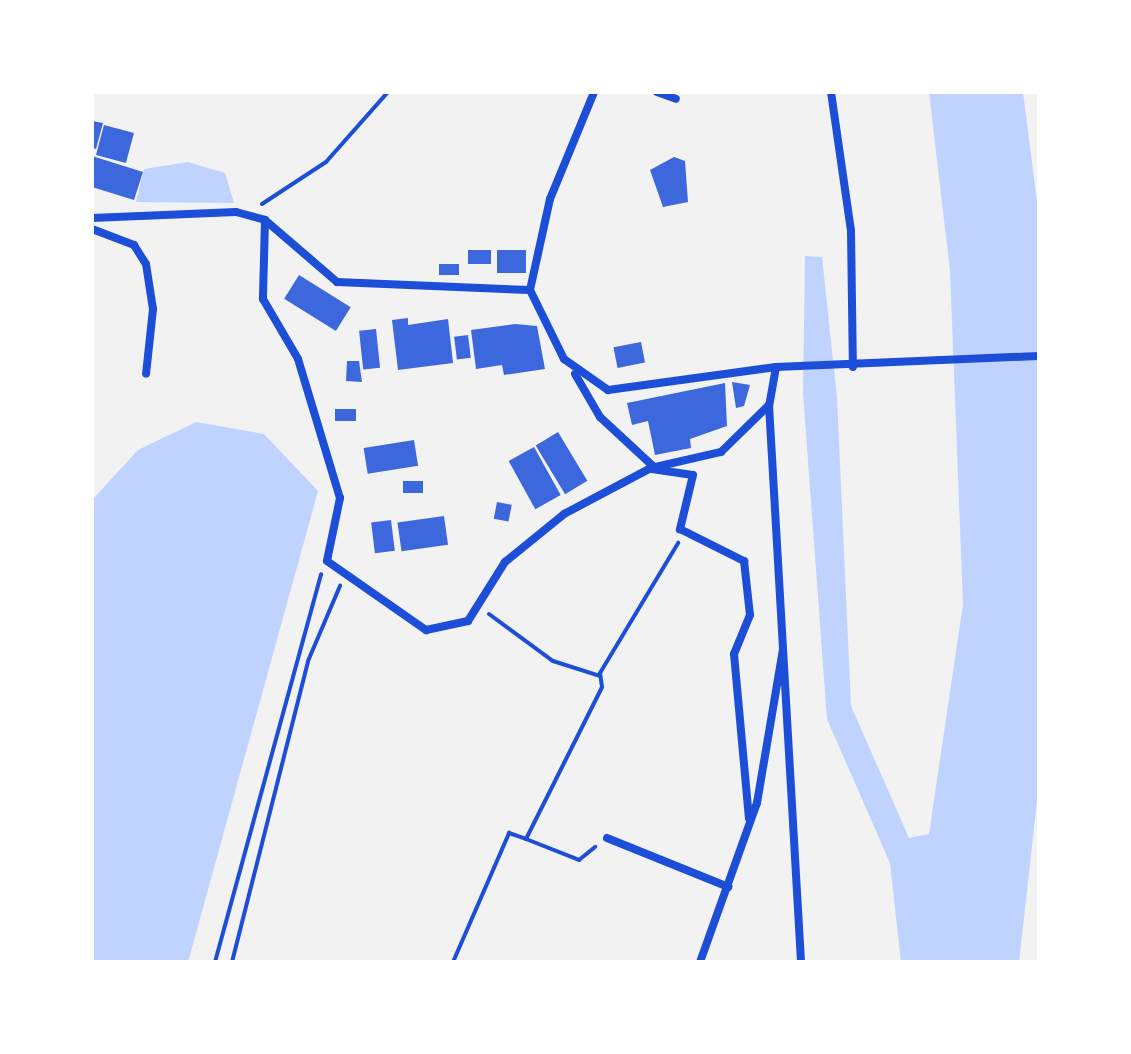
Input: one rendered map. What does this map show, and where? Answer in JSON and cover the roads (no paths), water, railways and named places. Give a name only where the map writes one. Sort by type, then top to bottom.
[{"type":"street","points":[[594,92],[550,199],[530,290],[600,417],[653,468],[693,475],[683,534],[744,561],[750,615],[734,654],[749,818]]},
{"type":"street","points":[[657,92],[676,99]]},
{"type":"street","points":[[831,92],[851,231],[853,367]]},
{"type":"street","points":[[92,218],[203,211],[265,220],[337,282],[530,290]]},
{"type":"street","points":[[265,220],[263,299],[298,359],[340,498],[327,561],[426,630],[455,627],[481,607],[521,548],[564,514],[653,468],[721,452],[769,405]]},
{"type":"street","points":[[92,229],[134,245],[146,264],[153,309],[146,374]]},
{"type":"street","points":[[573,369],[588,383],[628,392],[776,367],[853,367],[1039,356]]},
{"type":"street","points":[[776,367],[769,405],[801,962]]},
{"type":"street","points":[[700,962],[749,818],[785,645]]},
{"type":"street","points":[[607,838],[728,887]]},
{"type":"water","points":[[929,92],[1023,92],[1039,217],[1039,783],[1019,962],[901,962],[890,863],[827,719],[803,393],[805,256],[822,257],[837,398],[851,706],[909,838],[929,834],[963,604],[950,271]]},
{"type":"water","points":[[188,162],[225,173],[234,203],[136,202],[144,169]]},
{"type":"water","points":[[196,422],[264,434],[318,491],[188,962],[92,962],[92,500],[138,450]]}]
